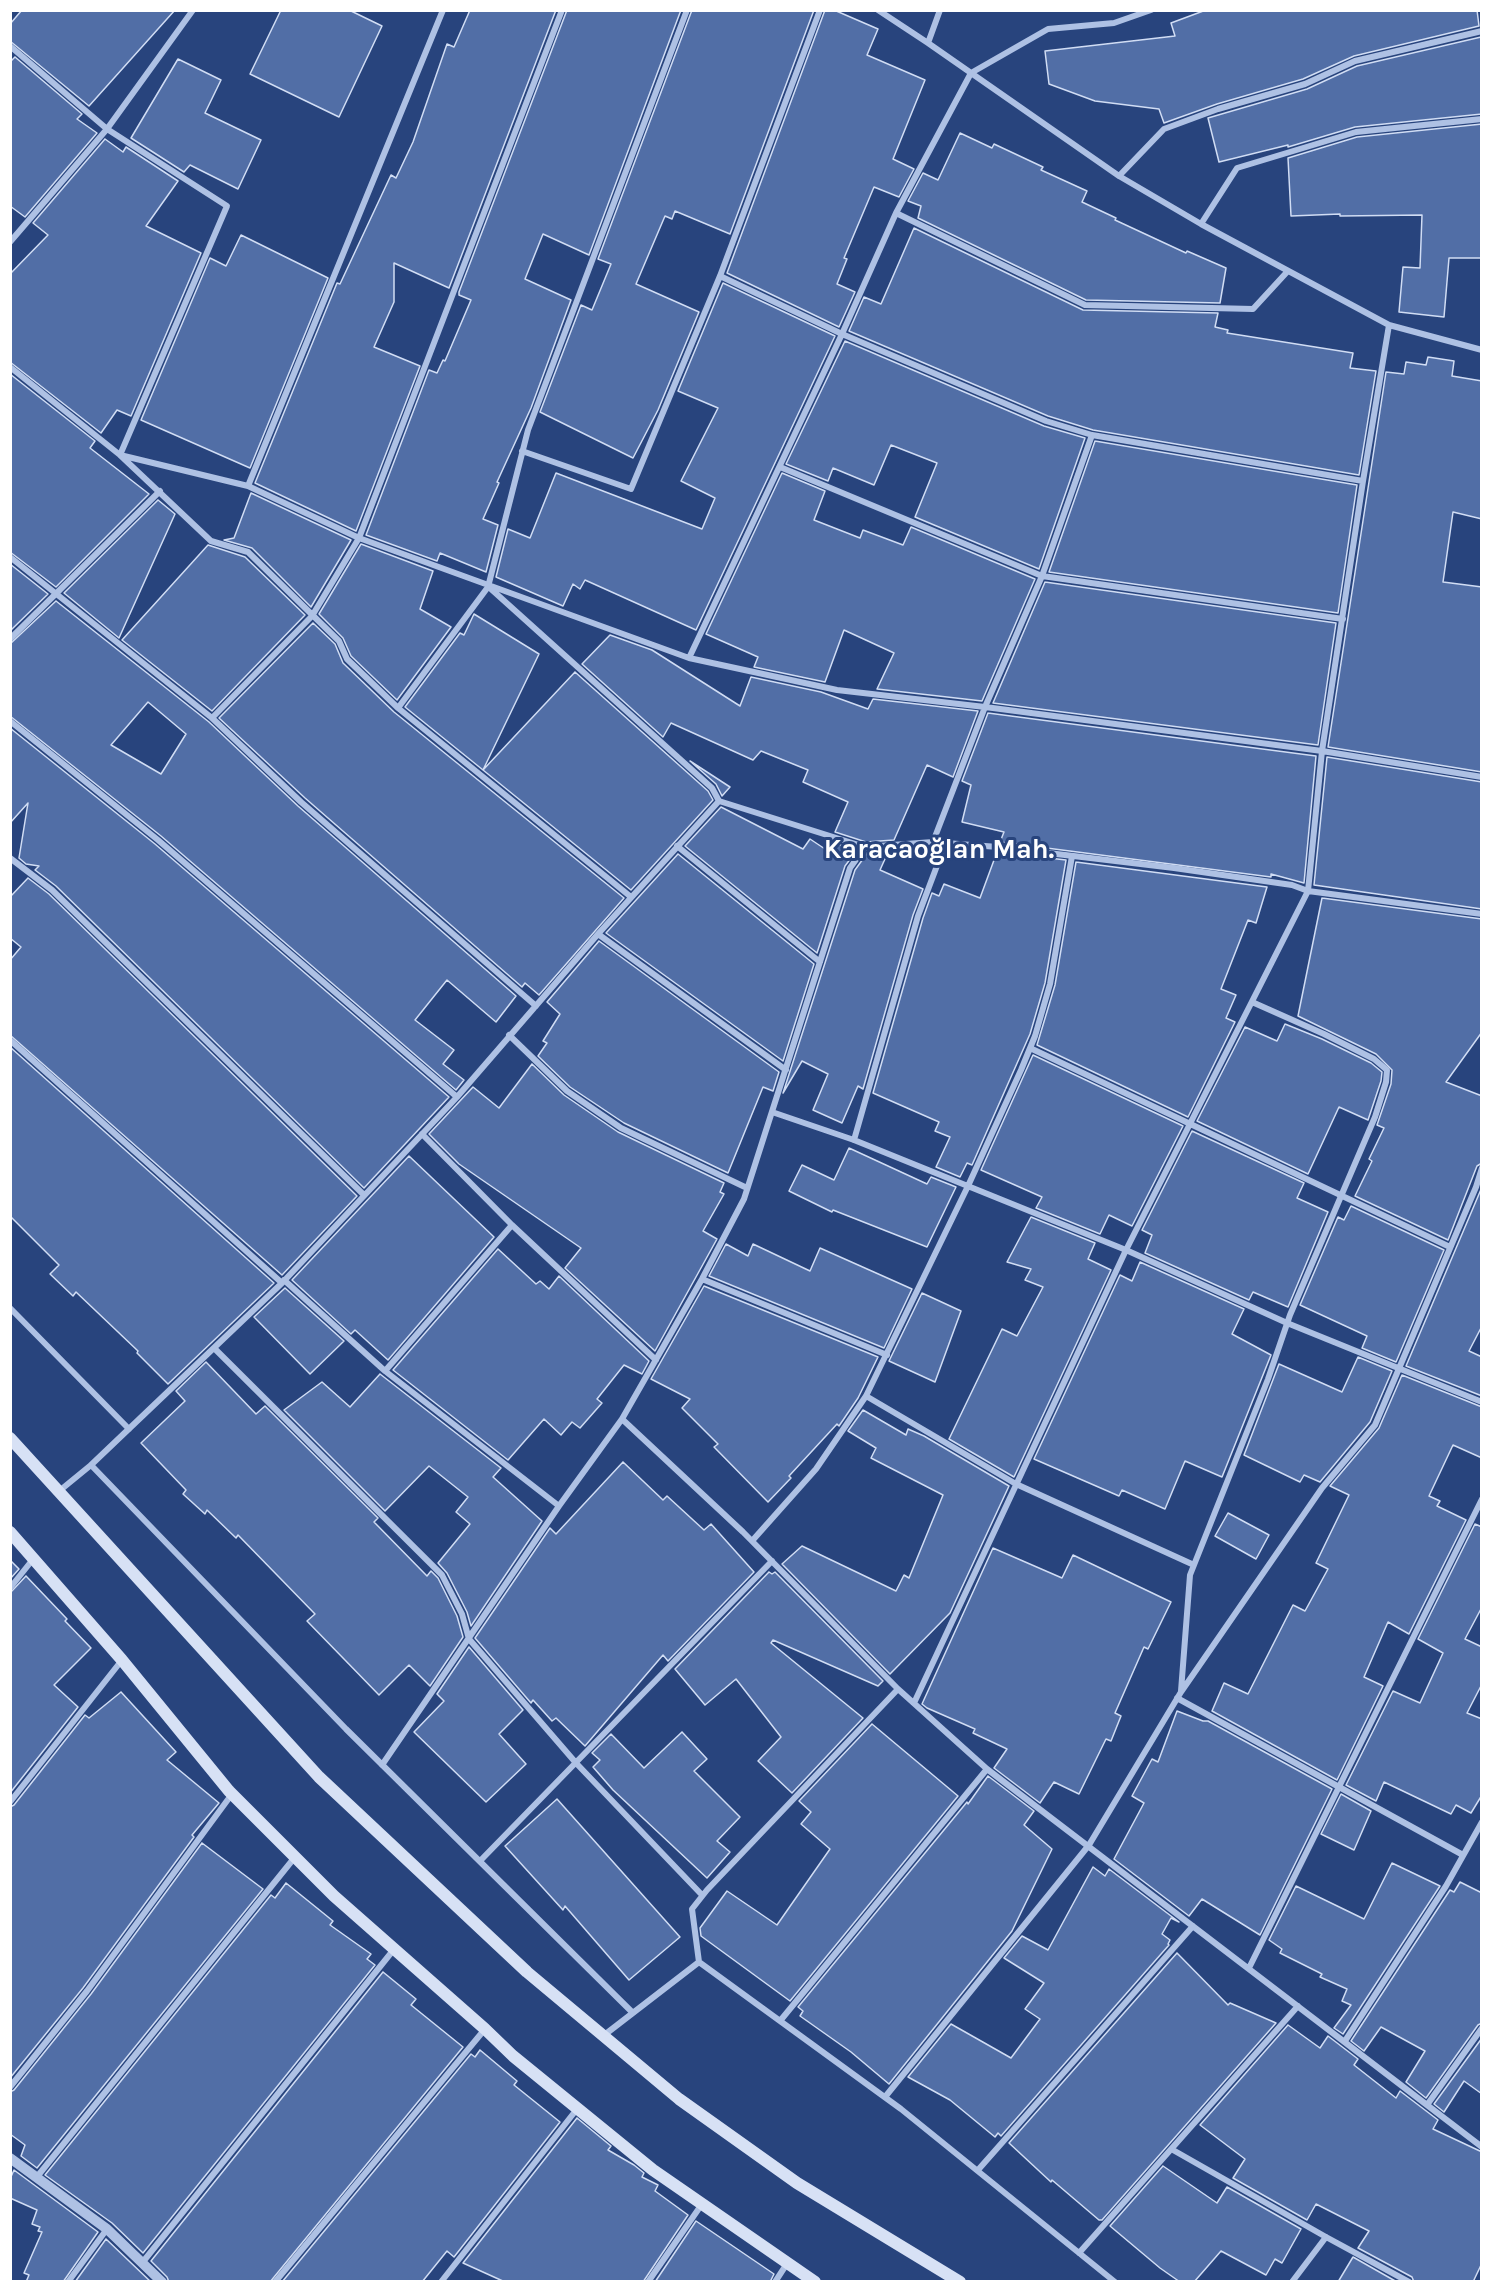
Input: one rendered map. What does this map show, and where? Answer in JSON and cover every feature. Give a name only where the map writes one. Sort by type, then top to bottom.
[{"type":"main road","points":[[10,1438],[319,1777],[527,1972],[679,2099],[797,2183],[960,2282]]},
{"type":"main road","points":[[10,1532],[122,1660],[232,1794],[334,1896],[395,1948],[513,2056],[653,2170],[815,2282]]},
{"type":"street","points":[[10,242],[107,129],[193,10]]},
{"type":"street","points":[[248,486],[443,10]]},
{"type":"street","points":[[212,718],[312,616],[359,538],[562,10]]},
{"type":"street","points":[[398,708],[488,587],[522,451],[600,236],[687,10]]},
{"type":"street","points":[[522,451],[631,489],[720,276],[820,10]]},
{"type":"street","points":[[878,10],[1119,176],[1201,224],[1389,326],[1482,350]]},
{"type":"street","points":[[928,43],[940,10]]},
{"type":"street","points":[[689,658],[842,334],[896,213],[971,73],[1048,29],[1114,23],[1151,10]]},
{"type":"street","points":[[1119,176],[1164,129],[1218,109],[1305,84],[1355,61],[1482,30]]},
{"type":"street","points":[[10,46],[107,129],[226,206],[120,455]]},
{"type":"street","points":[[1201,224],[1237,168],[1356,132],[1482,118]]},
{"type":"street","points":[[896,213],[1085,305],[1253,309],[1287,272]]},
{"type":"street","points":[[720,276],[842,334],[1046,421],[1092,435],[1363,481]]},
{"type":"street","points":[[914,1703],[1126,1250],[1308,891],[1322,751],[1389,326]]},
{"type":"street","points":[[10,367],[120,455],[211,541],[248,552],[339,641],[347,659],[398,708],[632,897]]},
{"type":"street","points":[[933,842],[985,706],[1042,576],[1092,435]]},
{"type":"street","points":[[120,455],[248,486],[359,538],[488,587],[689,658],[837,690],[985,706],[1322,751],[1482,777]]},
{"type":"street","points":[[780,467],[1042,576],[1343,619]]},
{"type":"street","points":[[10,639],[160,491]]},
{"type":"street","points":[[10,557],[212,718],[301,802],[536,1006]]},
{"type":"street","points":[[488,587],[712,788],[719,801],[865,848],[946,842],[1072,855],[1292,885],[1308,891],[1482,914]]},
{"type":"street","points":[[10,721],[158,840],[457,1097]]},
{"type":"street","points":[[58,1492],[91,1465],[283,1281],[457,1097],[598,934],[719,801]]},
{"type":"street","points":[[854,1140],[918,916],[946,842]]},
{"type":"street","points":[[677,846],[820,962]]},
{"type":"street","points":[[382,1765],[559,1506],[622,1419],[702,1279],[744,1199],[850,868],[865,848]]},
{"type":"street","points":[[752,1541],[816,1469],[866,1396],[968,1186],[1030,1048],[1050,984],[1072,855]]},
{"type":"street","points":[[10,858],[52,890],[364,1195]]},
{"type":"street","points":[[598,934],[786,1070]]},
{"type":"street","points":[[1179,1695],[1190,1575],[1268,1379],[1287,1323],[1375,1117],[1386,1082],[1387,1070],[1374,1059],[1252,1002]]},
{"type":"street","points":[[509,1035],[567,1091],[621,1128],[747,1188]]},
{"type":"street","points":[[10,1040],[385,1371],[559,1506]]},
{"type":"street","points":[[1030,1048],[1450,1247]]},
{"type":"street","points":[[772,1112],[854,1140],[1126,1250],[1287,1323],[1482,1402]]},
{"type":"street","points":[[423,1134],[512,1225],[656,1360]]},
{"type":"street","points":[[885,2097],[1089,1845],[1179,1695],[1322,1488],[1375,1425],[1482,1168]]},
{"type":"street","points":[[385,1371],[512,1225]]},
{"type":"street","points":[[702,1279],[887,1355]]},
{"type":"street","points":[[10,1308],[129,1429]]},
{"type":"street","points":[[214,1348],[442,1575],[462,1614],[469,1639],[576,1763],[702,1895]]},
{"type":"street","points":[[866,1396],[1016,1484],[1194,1565]]},
{"type":"street","points":[[622,1419],[752,1541],[897,1689],[987,1769],[1482,2147]]},
{"type":"street","points":[[91,1465],[382,1765],[633,2013]]},
{"type":"street","points":[[1249,1968],[1482,1498]]},
{"type":"street","points":[[10,1588],[34,1558]]},
{"type":"street","points":[[480,1861],[772,1561]]},
{"type":"street","points":[[10,1802],[122,1660]]},
{"type":"street","points":[[897,1689],[702,1895],[692,1909],[699,1962],[885,2097],[1115,2282]]},
{"type":"street","points":[[1179,1695],[1463,1855]]},
{"type":"street","points":[[780,2021],[987,1769]]},
{"type":"street","points":[[10,2086],[87,1991],[232,1794]]},
{"type":"street","points":[[1345,2041],[1446,1886],[1482,1822]]},
{"type":"street","points":[[36,2178],[295,1857]]},
{"type":"street","points":[[978,2170],[1193,1926]]},
{"type":"street","points":[[141,2264],[395,1948]]},
{"type":"street","points":[[603,2036],[699,1962]]},
{"type":"street","points":[[1080,2253],[1298,2006]]},
{"type":"street","points":[[1427,2105],[1482,2028]]},
{"type":"street","points":[[275,2282],[485,2029]]},
{"type":"street","points":[[441,2282],[577,2109]]},
{"type":"street","points":[[1173,2150],[1410,2282]]},
{"type":"street","points":[[10,2158],[107,2229],[162,2282]]},
{"type":"street","points":[[648,2282],[702,2204]]},
{"type":"street","points":[[68,2282],[107,2229]]},
{"type":"street","points":[[1292,2282],[1326,2237]]},
{"type":"street","points":[[775,2282],[788,2262]]},
{"type":"building","points":[[22,10],[175,10],[89,106],[10,41],[10,24]]},
{"type":"building","points":[[281,10],[349,10],[382,26],[339,117],[250,74]]},
{"type":"building","points":[[470,10],[556,10],[449,288],[394,263],[394,302],[374,347],[420,366],[356,531],[255,483],[337,283],[340,284],[391,175],[396,178],[413,142],[447,44],[454,47]]},
{"type":"building","points":[[567,10],[681,10],[589,255],[543,234],[525,279],[571,300],[531,408],[497,482],[499,483],[483,519],[498,525],[486,572],[440,553],[437,561],[366,535],[429,370],[437,373],[443,360],[445,361],[471,300],[459,295],[459,292]]},
{"type":"building","points":[[692,10],[814,10],[730,234],[675,211],[672,219],[665,216],[636,284],[699,312],[658,410],[633,458],[540,412],[581,305],[592,310],[611,264],[598,259]]},
{"type":"building","points":[[825,10],[834,10],[878,29],[867,55],[925,80],[893,159],[914,169],[899,197],[874,187],[844,258],[847,259],[837,284],[855,292],[839,327],[727,273]]},
{"type":"building","points":[[1206,10],[1477,10],[1479,26],[1354,56],[1303,79],[1217,104],[1164,123],[1159,109],[1095,101],[1049,84],[1045,51],[1175,36],[1171,23]]},
{"type":"building","points":[[1481,37],[1482,114],[1355,127],[1288,147],[1288,145],[1219,162],[1208,118],[1307,89],[1357,66]]},
{"type":"building","points":[[15,57],[82,114],[77,119],[97,133],[25,217],[10,206],[10,62]]},
{"type":"building","points":[[178,59],[221,80],[205,113],[261,140],[238,189],[190,165],[184,172],[131,138]]},
{"type":"building","points":[[1482,124],[1482,258],[1449,258],[1444,317],[1399,312],[1403,267],[1420,268],[1422,215],[1291,216],[1288,158],[1357,137]]},
{"type":"building","points":[[960,133],[992,148],[994,144],[1043,167],[1041,170],[1087,191],[1082,202],[1116,218],[1115,220],[1186,253],[1187,251],[1226,268],[1220,303],[1086,300],[918,218],[921,206],[908,201],[923,173],[938,180]]},
{"type":"building","points":[[105,139],[123,152],[126,147],[178,181],[146,226],[201,253],[131,416],[117,410],[101,433],[10,362],[10,274],[48,235],[33,223]]},
{"type":"building","points":[[914,228],[1083,310],[1218,313],[1215,327],[1228,330],[1227,333],[1353,353],[1350,368],[1376,371],[1359,475],[1093,430],[1048,416],[849,331],[864,297],[881,304]]},
{"type":"building","points":[[241,235],[328,278],[250,468],[141,420],[210,258],[226,266]]},
{"type":"building","points":[[723,283],[835,336],[696,630],[585,580],[580,589],[573,584],[563,606],[496,577],[508,529],[530,538],[556,473],[702,529],[715,498],[681,481],[718,408],[678,391]]},
{"type":"building","points":[[845,341],[1044,426],[1085,438],[1039,569],[915,517],[937,463],[891,445],[874,485],[833,468],[828,481],[786,464]]},
{"type":"building","points":[[1428,357],[1454,361],[1452,376],[1482,381],[1482,519],[1453,512],[1443,582],[1482,587],[1482,772],[1328,747],[1386,372],[1404,374],[1406,362],[1426,365]]},
{"type":"building","points":[[10,374],[95,441],[90,448],[149,494],[56,587],[10,552]]},
{"type":"building","points":[[1095,441],[1357,485],[1338,613],[1049,572]]},
{"type":"building","points":[[782,473],[825,491],[814,520],[860,538],[863,530],[903,545],[911,527],[1035,579],[982,701],[877,689],[894,653],[844,630],[825,682],[754,667],[758,657],[706,634]]},
{"type":"building","points":[[251,493],[351,540],[311,607],[252,548],[224,540],[234,538]]},
{"type":"building","points":[[158,500],[175,514],[119,638],[64,593]]},
{"type":"building","points":[[361,544],[433,571],[420,609],[451,627],[397,700],[351,656],[343,638],[319,614]]},
{"type":"building","points":[[208,545],[245,557],[305,615],[212,711],[122,640]]},
{"type":"building","points":[[10,564],[48,594],[10,631]]},
{"type":"building","points":[[1045,582],[1336,623],[1318,745],[993,703]]},
{"type":"building","points":[[56,601],[209,722],[298,806],[516,996],[496,1022],[447,980],[415,1020],[454,1050],[443,1064],[464,1080],[456,1090],[161,836],[10,716],[10,644]],"holes":[[[148,702],[186,734],[161,774],[111,745]]]},
{"type":"building","points":[[474,614],[539,654],[483,770],[405,707],[460,633],[464,635]]},
{"type":"building","points":[[313,623],[335,644],[343,663],[394,712],[624,898],[539,995],[525,983],[522,987],[305,798],[219,718]]},
{"type":"building","points":[[610,635],[652,650],[740,706],[751,677],[821,692],[868,709],[873,699],[978,711],[953,777],[927,765],[894,840],[866,842],[835,832],[848,802],[803,782],[808,770],[761,751],[753,760],[671,723],[663,737],[582,664]]},
{"type":"building","points":[[575,672],[708,791],[713,800],[631,890],[483,770]]},
{"type":"building","points":[[988,713],[1316,756],[1304,883],[1271,874],[1271,877],[1000,842],[1004,832],[962,822],[971,785],[962,781]]},
{"type":"building","points":[[10,728],[155,844],[449,1097],[364,1188],[56,886],[35,870],[39,866],[26,864],[19,858],[28,803],[10,823]]},
{"type":"building","points":[[1327,757],[1482,782],[1482,909],[1314,885]]},
{"type":"building","points":[[690,761],[730,787],[722,796],[716,784]]},
{"type":"building","points":[[721,807],[803,849],[810,839],[828,851],[831,842],[857,850],[845,866],[817,953],[685,846]]},
{"type":"building","points":[[889,850],[880,870],[923,889],[913,915],[863,1089],[858,1086],[842,1123],[813,1110],[828,1074],[802,1061],[783,1093],[855,870],[868,852]]},
{"type":"building","points":[[997,852],[1066,860],[1045,983],[1030,1034],[972,1165],[967,1163],[960,1177],[936,1167],[950,1137],[935,1131],[939,1122],[873,1093],[932,893],[939,896],[944,884],[980,898]]},
{"type":"building","points":[[678,854],[814,964],[783,1061],[606,933]]},
{"type":"building","points":[[1076,862],[1267,887],[1256,923],[1248,920],[1221,989],[1236,995],[1226,1018],[1235,1022],[1188,1117],[1037,1045],[1055,985]]},
{"type":"building","points":[[28,878],[49,894],[357,1196],[282,1275],[10,1035],[10,960],[21,947],[10,938],[10,897]]},
{"type":"building","points":[[1322,898],[1482,919],[1482,1032],[1446,1082],[1482,1096],[1482,1163],[1477,1166],[1448,1240],[1355,1196],[1372,1161],[1369,1159],[1384,1128],[1377,1125],[1391,1084],[1392,1070],[1376,1054],[1298,1016]]},
{"type":"building","points":[[599,941],[779,1072],[773,1091],[763,1087],[728,1173],[624,1123],[570,1087],[538,1056],[547,1043],[543,1041],[560,1014],[547,1002]]},
{"type":"building","points":[[1285,1024],[1371,1063],[1382,1072],[1368,1120],[1339,1107],[1308,1174],[1197,1121],[1245,1027],[1277,1041]]},
{"type":"building","points":[[10,1047],[274,1283],[168,1384],[137,1353],[138,1351],[76,1292],[73,1296],[50,1274],[59,1265],[10,1216]]},
{"type":"building","points":[[1033,1055],[1183,1126],[1132,1226],[1109,1215],[1100,1234],[1036,1208],[1042,1197],[981,1170]]},
{"type":"building","points":[[532,1064],[564,1095],[618,1132],[724,1183],[720,1192],[724,1194],[703,1231],[717,1239],[655,1351],[565,1268],[581,1248],[459,1164],[429,1134],[473,1087],[499,1108]]},
{"type":"building","points":[[1192,1131],[1304,1183],[1297,1198],[1328,1212],[1288,1307],[1253,1292],[1249,1300],[1145,1253],[1152,1235],[1142,1230]]},
{"type":"building","points":[[849,1148],[927,1184],[931,1177],[956,1187],[927,1247],[833,1210],[832,1212],[789,1191],[802,1165],[834,1180]]},
{"type":"building","points":[[409,1156],[494,1237],[388,1360],[355,1330],[351,1334],[292,1280]]},
{"type":"building","points":[[1482,1187],[1482,1326],[1469,1351],[1482,1357],[1482,1396],[1406,1366]]},
{"type":"building","points":[[1351,1206],[1444,1250],[1396,1362],[1362,1348],[1367,1336],[1300,1305],[1338,1217],[1344,1220]]},
{"type":"building","points":[[1031,1217],[1095,1243],[1088,1259],[1111,1270],[1014,1477],[949,1439],[1002,1329],[1017,1336],[1043,1287],[1025,1280],[1031,1269],[1007,1262]]},
{"type":"building","points":[[726,1244],[748,1256],[753,1244],[810,1271],[820,1248],[912,1289],[884,1348],[709,1276]]},
{"type":"building","points":[[498,1249],[536,1284],[540,1281],[549,1289],[559,1276],[649,1361],[642,1374],[624,1365],[597,1399],[602,1403],[580,1428],[572,1422],[561,1435],[544,1419],[508,1460],[393,1370]]},
{"type":"building","points":[[1140,1262],[1244,1309],[1232,1334],[1271,1355],[1222,1477],[1185,1461],[1165,1509],[1122,1490],[1119,1496],[1034,1459],[1120,1275],[1132,1281]]},
{"type":"building","points":[[704,1286],[878,1357],[858,1398],[839,1426],[837,1424],[768,1502],[714,1447],[718,1444],[682,1408],[690,1399],[651,1379]]},
{"type":"building","points":[[285,1288],[344,1341],[310,1374],[254,1317]]},
{"type":"building","points":[[922,1293],[961,1311],[935,1382],[889,1361]]},
{"type":"building","points":[[1358,1357],[1392,1371],[1370,1422],[1320,1482],[1304,1475],[1300,1482],[1244,1455],[1279,1364],[1342,1392]]},
{"type":"building","points":[[206,1362],[256,1414],[265,1406],[378,1518],[374,1522],[427,1576],[431,1571],[438,1578],[457,1616],[463,1637],[430,1686],[409,1665],[379,1695],[307,1621],[315,1614],[238,1535],[236,1538],[207,1510],[205,1514],[183,1494],[186,1490],[141,1443],[185,1401],[176,1391]]},
{"type":"building","points":[[380,1374],[501,1468],[493,1477],[542,1521],[471,1626],[467,1612],[447,1573],[438,1563],[470,1524],[456,1512],[468,1497],[429,1466],[385,1511],[284,1410],[322,1382],[350,1407]]},
{"type":"building","points":[[1402,1375],[1482,1407],[1482,1458],[1453,1445],[1429,1496],[1440,1501],[1437,1506],[1466,1520],[1409,1634],[1388,1622],[1364,1677],[1383,1686],[1337,1780],[1212,1711],[1224,1683],[1248,1694],[1293,1605],[1305,1611],[1328,1569],[1316,1563],[1349,1495],[1330,1486],[1379,1428]]},
{"type":"building","points":[[863,1410],[906,1435],[908,1429],[924,1436],[1009,1486],[950,1613],[890,1674],[782,1564],[802,1546],[896,1591],[904,1575],[909,1578],[943,1495],[871,1458],[876,1448],[848,1431]]},
{"type":"building","points":[[623,1462],[663,1500],[667,1496],[704,1530],[711,1524],[754,1572],[668,1661],[663,1655],[585,1746],[556,1718],[552,1721],[533,1700],[531,1703],[475,1638],[550,1528],[556,1534]]},
{"type":"building","points":[[1228,1513],[1269,1535],[1256,1559],[1215,1536]]},
{"type":"building","points":[[1475,1524],[1482,1527],[1482,1607],[1465,1639],[1482,1647],[1482,1684],[1467,1713],[1482,1719],[1482,1795],[1471,1813],[1456,1805],[1451,1814],[1384,1782],[1376,1801],[1346,1785],[1393,1691],[1420,1703],[1443,1653],[1418,1639]]},
{"type":"building","points":[[993,1548],[1062,1578],[1073,1555],[1171,1602],[1148,1649],[1144,1647],[1115,1713],[1121,1716],[1111,1741],[1106,1739],[1079,1794],[1054,1782],[1040,1803],[994,1768],[1007,1749],[973,1733],[975,1729],[922,1704]]},
{"type":"building","points":[[10,1560],[19,1569],[10,1579]]},
{"type":"building","points":[[769,1572],[772,1574],[775,1572],[883,1681],[878,1686],[773,1640],[771,1643],[863,1718],[792,1793],[758,1761],[781,1737],[736,1679],[705,1705],[675,1669]]},
{"type":"building","points":[[26,1576],[91,1648],[54,1685],[78,1707],[10,1793],[10,1593]]},
{"type":"building","points":[[469,1647],[523,1710],[499,1734],[526,1764],[486,1802],[414,1732],[444,1701],[437,1694]]},
{"type":"building","points":[[121,1692],[176,1752],[167,1760],[219,1803],[192,1835],[194,1837],[83,1988],[10,2078],[10,1807],[14,1805],[85,1715],[89,1718]]},
{"type":"building","points":[[1177,1711],[1208,1721],[1332,1789],[1260,1935],[1202,1899],[1189,1916],[1114,1859],[1144,1803],[1132,1796],[1152,1759],[1158,1762]]},
{"type":"building","points":[[872,1724],[958,1796],[790,2001],[701,1936],[700,1928],[727,1891],[777,1925],[830,1849],[801,1824],[811,1812],[799,1801]]},
{"type":"building","points":[[682,1732],[707,1759],[694,1771],[740,1817],[717,1841],[730,1852],[707,1878],[613,1790],[593,1767],[600,1760],[592,1753],[611,1734],[644,1768]]},
{"type":"building","points":[[988,1776],[1034,1811],[1024,1825],[1052,1849],[1012,1931],[889,2084],[851,2052],[800,2016],[803,2011],[798,2007],[967,1802],[968,1804]]},
{"type":"building","points":[[1341,1794],[1371,1811],[1354,1850],[1321,1834]]},
{"type":"building","points":[[557,1799],[680,1937],[629,1980],[565,1906],[563,1910],[505,1846]]},
{"type":"building","points":[[202,1843],[263,1889],[37,2168],[21,2156],[25,2145],[10,2134],[10,2092],[14,2090],[91,1994]]},
{"type":"building","points":[[1392,1863],[1440,1886],[1343,2034],[1334,2028],[1351,2005],[1342,2001],[1347,1989],[1320,1977],[1322,1974],[1280,1953],[1282,1949],[1269,1940],[1296,1886],[1364,1919]]},
{"type":"building","points":[[1093,1867],[1105,1876],[1109,1869],[1179,1922],[1171,1918],[1162,1934],[1170,1940],[1169,1945],[1001,2136],[998,2133],[995,2137],[950,2100],[908,2077],[951,2024],[1011,2058],[1040,2019],[1025,2009],[1044,1983],[1004,1958],[1022,1936],[1048,1950]]},
{"type":"building","points":[[1460,1882],[1482,1893],[1482,2023],[1478,2025],[1426,2098],[1406,2082],[1425,2051],[1381,2027],[1364,2051],[1351,2041],[1450,1890],[1454,1892]]},
{"type":"building","points":[[286,1883],[333,1921],[330,1925],[371,1954],[367,1959],[375,1965],[143,2253],[112,2223],[45,2175],[271,1895],[275,1898]]},
{"type":"building","points":[[1177,1953],[1228,2005],[1230,2003],[1276,2023],[1102,2220],[1099,2220],[1052,2180],[1051,2182],[1009,2143]]},
{"type":"building","points":[[383,1972],[416,1999],[411,2005],[463,2047],[270,2282],[169,2282],[151,2261]]},
{"type":"building","points":[[1288,2025],[1320,2048],[1328,2036],[1358,2059],[1354,2065],[1396,2098],[1400,2091],[1438,2120],[1433,2129],[1482,2152],[1482,2263],[1473,2282],[1414,2282],[1412,2277],[1358,2248],[1369,2231],[1316,2204],[1307,2220],[1233,2178],[1245,2159],[1200,2125]]},
{"type":"building","points":[[1482,2038],[1482,2094],[1464,2081],[1444,2112],[1434,2104]]},
{"type":"building","points":[[480,2050],[517,2081],[514,2085],[560,2122],[454,2257],[447,2251],[422,2282],[282,2282],[471,2054],[475,2057]]},
{"type":"building","points":[[577,2118],[611,2146],[608,2150],[644,2173],[642,2177],[658,2185],[655,2191],[688,2215],[643,2282],[505,2282],[463,2263]]},
{"type":"building","points":[[1163,2166],[1217,2203],[1227,2187],[1301,2229],[1282,2263],[1275,2259],[1266,2275],[1221,2251],[1194,2282],[1180,2282],[1160,2268],[1110,2226]]},
{"type":"building","points":[[14,2170],[98,2232],[63,2282],[26,2282],[29,2275],[24,2273],[42,2232],[38,2231],[40,2227],[32,2224],[37,2210],[10,2198],[10,2179]]},
{"type":"building","points":[[696,2221],[774,2274],[770,2282],[655,2282]]},
{"type":"building","points":[[106,2239],[151,2282],[75,2282]]},
{"type":"building","points":[[1353,2257],[1397,2282],[1338,2282]]},
{"type":"district","name":"Karacaoğlan Mah.","points":[[939,850]]}]
